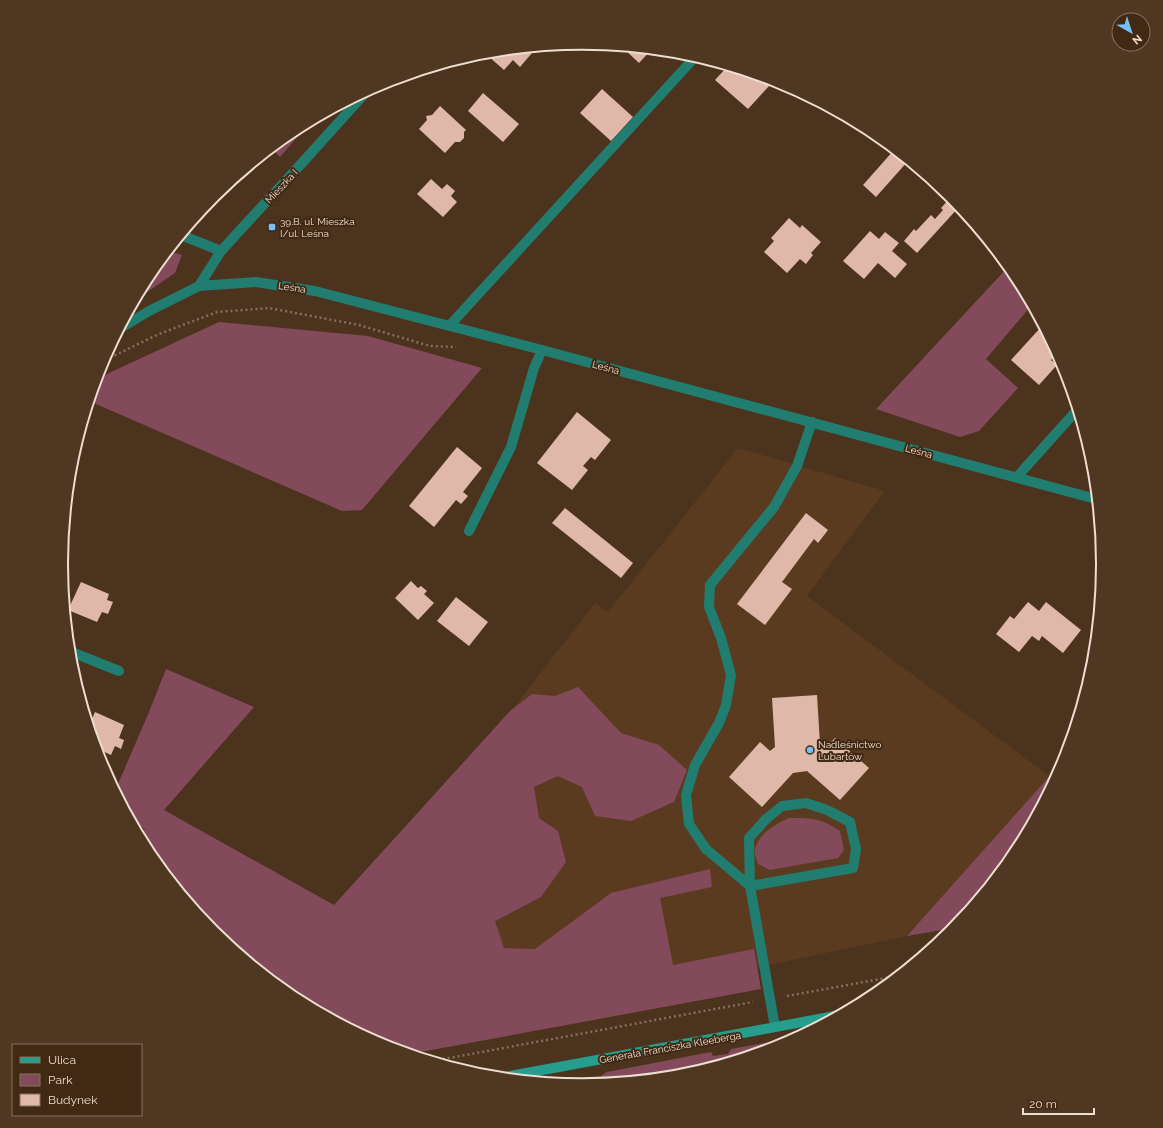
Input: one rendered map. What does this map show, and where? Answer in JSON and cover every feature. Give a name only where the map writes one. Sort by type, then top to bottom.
[{"type":"main road","name":"Generała Franciszka Kleeberga","points":[[518,1074],[820,1019]]},
{"type":"street","points":[[450,325],[690,62]]},
{"type":"street","name":"Mieszka I","points":[[199,286],[221,251],[358,101]]},
{"type":"street","points":[[185,237],[221,251]]},
{"type":"street","name":"Leśna","points":[[128,324],[149,311],[199,286],[256,282],[315,291],[450,325],[1091,498]]},
{"type":"street","points":[[469,531],[511,447],[534,368],[542,350]]},
{"type":"street","points":[[1017,477],[1073,415]]},
{"type":"street","points":[[775,1028],[750,886],[749,838],[765,820],[782,806],[806,803],[828,810],[850,822],[856,850],[853,868],[750,886],[706,849],[689,824],[686,795],[695,765],[719,723],[726,705],[731,675],[721,638],[709,607],[710,585],[774,507],[797,466],[812,422]]},
{"type":"street","points":[[75,654],[119,671]]},
{"type":"path","points":[[112,357],[159,334],[217,312],[269,308],[359,326],[430,346],[463,347]]},
{"type":"path","points":[[444,1059],[885,978]]},
{"type":"shaded area","name":"Nadleśnictwo Lubartów","points":[[738,448],[885,491],[807,596],[1049,776],[1027,821],[1009,850],[968,903],[942,930],[764,966],[450,1020],[510,711],[595,603],[608,612]]},
{"type":"shaded area","points":[[139,825],[146,829],[143,832]]},
{"type":"green space","points":[[299,135],[280,157],[275,152]]},
{"type":"green space","points":[[173,252],[182,255],[175,273],[144,294]]},
{"type":"green space","points":[[1004,271],[1028,309],[986,359],[1018,388],[979,431],[960,437],[876,409]]},
{"type":"green space","points":[[219,322],[368,336],[482,368],[362,510],[342,511],[94,403],[104,375]]},
{"type":"green space","points":[[166,669],[254,707],[164,810],[334,905],[510,711],[532,694],[555,696],[578,687],[621,733],[659,745],[687,770],[674,802],[631,821],[595,816],[582,787],[558,776],[534,787],[539,818],[558,831],[566,862],[541,897],[495,921],[504,948],[535,949],[611,893],[710,869],[712,887],[660,898],[673,965],[754,949],[761,989],[420,1052],[354,1025],[324,1009],[296,991],[269,972],[243,950],[195,903],[154,850],[143,832],[145,829],[139,826],[136,821],[118,784]]},
{"type":"green space","points":[[1048,777],[1027,821],[1009,850],[968,903],[942,930],[907,936]]},
{"type":"green space","points":[[789,818],[804,818],[827,823],[840,831],[844,850],[838,858],[770,870],[758,864],[755,855],[755,848],[761,837],[766,832]]},
{"type":"green space","points":[[771,1042],[747,1051],[682,1068],[649,1074],[600,1077],[607,1072],[711,1052],[713,1056],[728,1054],[731,1049]]},
{"type":"building","points":[[532,52],[520,67],[513,60],[504,70],[491,58]]},
{"type":"building","points":[[627,52],[647,54],[639,63]]},
{"type":"building","points":[[724,70],[747,77],[769,86],[748,109],[715,80]]},
{"type":"building","points":[[602,89],[633,117],[611,141],[580,113]]},
{"type":"building","points":[[483,93],[519,124],[503,142],[468,111]]},
{"type":"building","points":[[440,106],[466,130],[464,132],[464,138],[460,142],[455,142],[445,153],[419,129],[427,120],[426,116],[432,115]]},
{"type":"building","points":[[891,154],[905,165],[876,197],[863,185]]},
{"type":"building","points":[[431,179],[442,189],[447,184],[455,191],[451,196],[457,202],[443,217],[417,194]]},
{"type":"building","points":[[946,202],[955,211],[917,253],[904,241],[914,229],[916,231],[931,215],[935,219],[943,210],[941,208]]},
{"type":"building","points":[[789,218],[800,228],[802,225],[821,242],[811,253],[813,255],[806,264],[800,259],[787,273],[764,252],[774,241],[771,238]]},
{"type":"building","points":[[870,231],[879,239],[885,232],[899,243],[892,251],[907,264],[895,278],[878,263],[864,279],[843,261]]},
{"type":"building","points":[[1038,330],[1052,359],[1051,360],[1056,366],[1039,385],[1011,360]]},
{"type":"building","points":[[577,412],[611,440],[595,460],[591,457],[583,466],[588,470],[572,490],[537,463]]},
{"type":"building","points":[[457,447],[482,468],[463,492],[468,496],[461,504],[456,500],[434,527],[409,506]]},
{"type":"building","points":[[565,508],[633,563],[621,578],[552,523]]},
{"type":"building","points":[[806,513],[828,530],[818,543],[814,539],[782,582],[792,589],[765,625],[737,604]]},
{"type":"building","points":[[411,581],[418,588],[421,586],[427,591],[424,594],[434,603],[418,620],[395,598]]},
{"type":"building","points":[[81,582],[109,594],[107,600],[113,602],[108,614],[102,612],[97,622],[70,611],[70,606]]},
{"type":"building","points":[[456,597],[488,622],[469,646],[437,621]]},
{"type":"building","points":[[1028,602],[1039,611],[1046,602],[1081,630],[1063,653],[1042,636],[1039,641],[1032,636],[1019,652],[996,634],[1010,616],[1014,619]]},
{"type":"building","name":"Nadleśnictwo Lubartów","points":[[817,695],[820,744],[825,748],[835,738],[869,768],[840,800],[807,771],[793,773],[762,807],[729,777],[760,742],[770,751],[775,747],[772,698]]},
{"type":"building","points":[[95,712],[124,725],[119,738],[124,740],[121,749],[115,746],[111,755],[103,751],[92,719]]},
{"type":"place","name":"39.B. ul. Mieszka I/ul. Leśna","points":[[272,227]]},
{"type":"place","name":"Nadleśnictwo Lubartów","points":[[810,750]]}]
